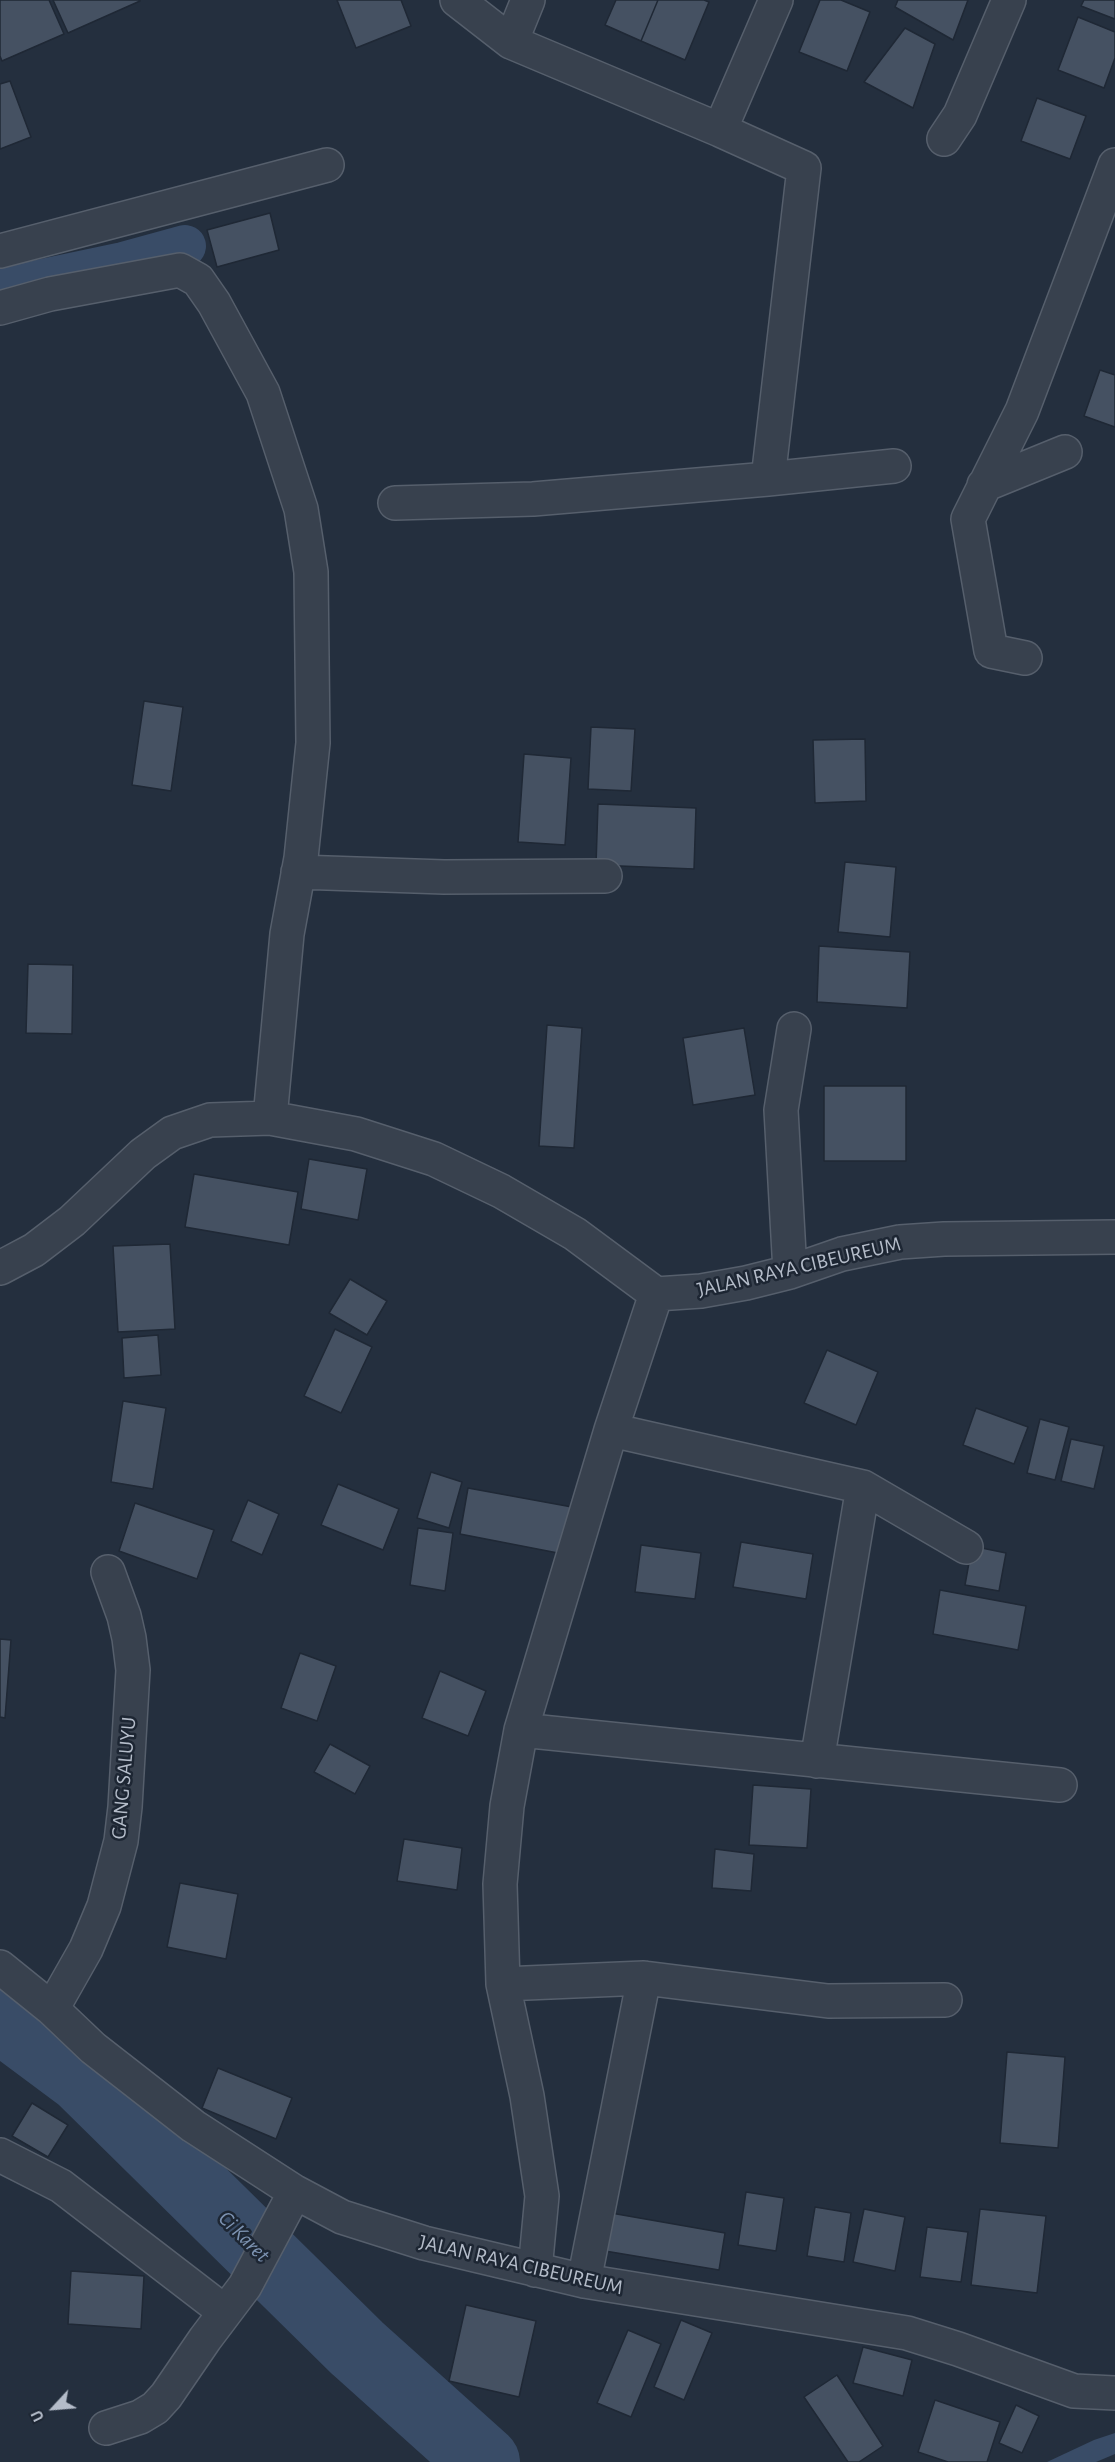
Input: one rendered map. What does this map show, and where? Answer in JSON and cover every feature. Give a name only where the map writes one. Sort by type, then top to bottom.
[{"type":"street","points":[[457,0],[511,42],[804,168],[768,479]]},
{"type":"street","points":[[511,42],[528,0]]},
{"type":"street","points":[[720,130],[776,0]]},
{"type":"street","points":[[944,139],[960,115],[1009,0]]},
{"type":"street","points":[[0,251],[327,165]]},
{"type":"street","points":[[1025,658],[991,651],[968,519],[1022,411],[1115,165]]},
{"type":"street","points":[[0,308],[50,294],[180,270],[198,280],[214,303],[263,393],[301,509],[311,572],[313,743],[298,872],[287,934],[270,1118]]},
{"type":"street","points":[[984,485],[1065,453]]},
{"type":"street","points":[[394,503],[533,499],[894,466]]},
{"type":"street","points":[[298,872],[444,877],[605,876]]},
{"type":"street","points":[[790,1272],[781,1110],[794,1029]]},
{"type":"street","points":[[0,1268],[34,1250],[72,1221],[143,1154],[172,1133],[210,1120],[270,1118],[356,1134],[434,1160],[501,1191],[575,1234],[656,1294],[611,1430],[521,1730],[507,1806],[500,1884],[503,1984],[526,2096],[542,2196],[535,2270]]},
{"type":"street","name":"JALAN RAYA CIBEUREUM","points":[[656,1294],[701,1291],[790,1272],[842,1254],[900,1242],[944,1239],[1115,1237]]},
{"type":"street","points":[[611,1430],[863,1487],[966,1547]]},
{"type":"street","points":[[817,1761],[863,1487]]},
{"type":"street","name":"GANG SALUYU","points":[[52,2009],[86,1948],[104,1906],[121,1841],[125,1808],[132,1670],[124,1616],[108,1572]]},
{"type":"street","points":[[521,1730],[1060,1785]]},
{"type":"street","name":"JALAN RAYA CIBEUREUM","points":[[0,1967],[52,2009],[93,2048],[138,2085],[194,2126],[295,2192],[342,2217],[424,2244],[584,2281],[907,2333],[1074,2391],[1115,2393]]},
{"type":"street","points":[[503,1984],[644,1978],[842,2002],[945,2000]]},
{"type":"street","points":[[584,2281],[644,1978]]},
{"type":"street","points":[[0,2155],[61,2186],[225,2312]]},
{"type":"street","points":[[106,2428],[130,2421],[155,2408],[166,2396],[245,2286],[268,2247],[295,2192]]},
{"type":"water","points":[[1115,2433],[1115,2454],[1096,2462],[1047,2462],[1094,2440]]},
{"type":"building","points":[[0,0],[49,0],[64,34],[2,61],[0,56]]},
{"type":"building","points":[[53,0],[140,0],[140,1],[68,33]]},
{"type":"building","points":[[337,0],[401,0],[411,26],[356,48]]},
{"type":"building","points":[[616,0],[658,0],[641,41],[605,25]]},
{"type":"building","points":[[658,0],[704,0],[709,2],[685,60],[641,41]]},
{"type":"building","points":[[820,0],[841,0],[870,12],[847,71],[799,52]]},
{"type":"building","points":[[898,0],[968,0],[953,40],[895,7]]},
{"type":"building","points":[[1084,0],[1115,0],[1115,19],[1081,6]]},
{"type":"building","points":[[1078,17],[1115,32],[1115,58],[1104,88],[1058,70]]},
{"type":"building","points":[[905,28],[935,44],[913,108],[864,82]]},
{"type":"building","points":[[10,81],[31,137],[0,149],[0,84]]},
{"type":"building","points":[[1037,98],[1086,116],[1070,159],[1021,141]]},
{"type":"building","points":[[270,213],[279,250],[217,267],[207,230]]},
{"type":"building","points":[[1100,370],[1115,375],[1115,427],[1084,416]]},
{"type":"building","points":[[144,701],[183,707],[171,791],[132,785]]},
{"type":"building","points":[[591,727],[635,729],[631,791],[588,789]]},
{"type":"building","points":[[865,739],[866,801],[815,803],[813,740]]},
{"type":"building","points":[[524,754],[571,758],[565,845],[518,842]]},
{"type":"building","points":[[598,804],[696,808],[694,869],[596,865]]},
{"type":"building","points":[[845,862],[896,867],[890,937],[838,932]]},
{"type":"building","points":[[819,946],[910,952],[907,1008],[817,1002]]},
{"type":"building","points":[[28,964],[73,965],[72,1034],[26,1033]]},
{"type":"building","points":[[547,1025],[582,1028],[574,1148],[539,1146]]},
{"type":"building","points":[[744,1028],[755,1095],[693,1105],[683,1038]]},
{"type":"building","points":[[824,1086],[906,1086],[906,1161],[824,1161]]},
{"type":"building","points":[[309,1159],[367,1169],[358,1220],[301,1209]]},
{"type":"building","points":[[194,1174],[298,1192],[289,1245],[185,1227]]},
{"type":"building","points":[[170,1244],[175,1329],[118,1332],[113,1246]]},
{"type":"building","points":[[350,1279],[387,1301],[367,1335],[329,1313]]},
{"type":"building","points":[[335,1329],[372,1347],[341,1413],[304,1396]]},
{"type":"building","points":[[158,1335],[161,1375],[124,1378],[122,1338]]},
{"type":"building","points":[[827,1350],[878,1372],[856,1425],[804,1403]]},
{"type":"building","points":[[123,1401],[166,1408],[153,1489],[111,1482]]},
{"type":"building","points":[[976,1408],[1028,1427],[1014,1464],[963,1445]]},
{"type":"building","points":[[1040,1419],[1069,1427],[1055,1480],[1027,1473]]},
{"type":"building","points":[[1071,1439],[1104,1446],[1094,1489],[1061,1481]]},
{"type":"building","points":[[431,1472],[462,1482],[449,1528],[417,1518]]},
{"type":"building","points":[[338,1484],[399,1509],[383,1550],[321,1525]]},
{"type":"building","points":[[468,1488],[572,1507],[563,1554],[460,1534]]},
{"type":"building","points":[[248,1500],[279,1514],[262,1555],[231,1541]]},
{"type":"building","points":[[135,1503],[214,1530],[197,1579],[119,1551]]},
{"type":"building","points":[[418,1528],[453,1533],[445,1591],[410,1585]]},
{"type":"building","points":[[741,1542],[813,1554],[806,1599],[733,1587]]},
{"type":"building","points":[[641,1545],[701,1553],[695,1599],[635,1592]]},
{"type":"building","points":[[972,1546],[1006,1553],[999,1591],[965,1585]]},
{"type":"building","points":[[940,1590],[1026,1606],[1018,1650],[933,1634]]},
{"type":"building","points":[[0,1639],[11,1640],[5,1718],[0,1717]]},
{"type":"building","points":[[300,1653],[336,1666],[317,1721],[281,1708]]},
{"type":"building","points":[[440,1671],[486,1691],[468,1736],[422,1718]]},
{"type":"building","points":[[330,1744],[370,1766],[355,1794],[314,1772]]},
{"type":"building","points":[[753,1785],[811,1789],[807,1848],[749,1845]]},
{"type":"building","points":[[404,1839],[462,1848],[457,1890],[397,1881]]},
{"type":"building","points":[[715,1849],[754,1854],[751,1891],[712,1888]]},
{"type":"building","points":[[180,1883],[238,1894],[226,1959],[167,1947]]},
{"type":"building","points":[[1007,2052],[1065,2057],[1058,2148],[1000,2143]]},
{"type":"building","points":[[218,2068],[292,2098],[276,2139],[202,2108]]},
{"type":"building","points":[[32,2103],[68,2125],[48,2157],[12,2136]]},
{"type":"building","points":[[746,2192],[784,2198],[776,2251],[738,2245]]},
{"type":"building","points":[[815,2207],[851,2213],[844,2262],[807,2256]]},
{"type":"building","points":[[864,2209],[905,2217],[895,2271],[853,2262]]},
{"type":"building","points":[[980,2209],[1046,2216],[1037,2293],[971,2285]]},
{"type":"building","points":[[611,2213],[725,2233],[719,2270],[605,2251]]},
{"type":"building","points":[[927,2227],[968,2232],[961,2282],[920,2277]]},
{"type":"building","points":[[71,2271],[144,2276],[141,2329],[68,2324]]},
{"type":"building","points":[[466,2305],[536,2321],[519,2397],[449,2381]]},
{"type":"building","points":[[681,2320],[712,2333],[684,2400],[654,2387]]},
{"type":"building","points":[[628,2330],[661,2344],[631,2417],[597,2403]]},
{"type":"building","points":[[863,2347],[912,2360],[903,2396],[853,2383]]},
{"type":"building","points":[[837,2375],[883,2446],[859,2462],[848,2462],[804,2397]]},
{"type":"building","points":[[935,2400],[1000,2422],[987,2462],[948,2462],[918,2452]]},
{"type":"building","points":[[1016,2405],[1039,2416],[1022,2453],[999,2443]]},
{"type":"waterway","points":[[0,289],[123,263],[185,246]]},
{"type":"waterway","name":"Ci Karet","points":[[0,2016],[83,2078],[357,2348],[484,2462]]}]
